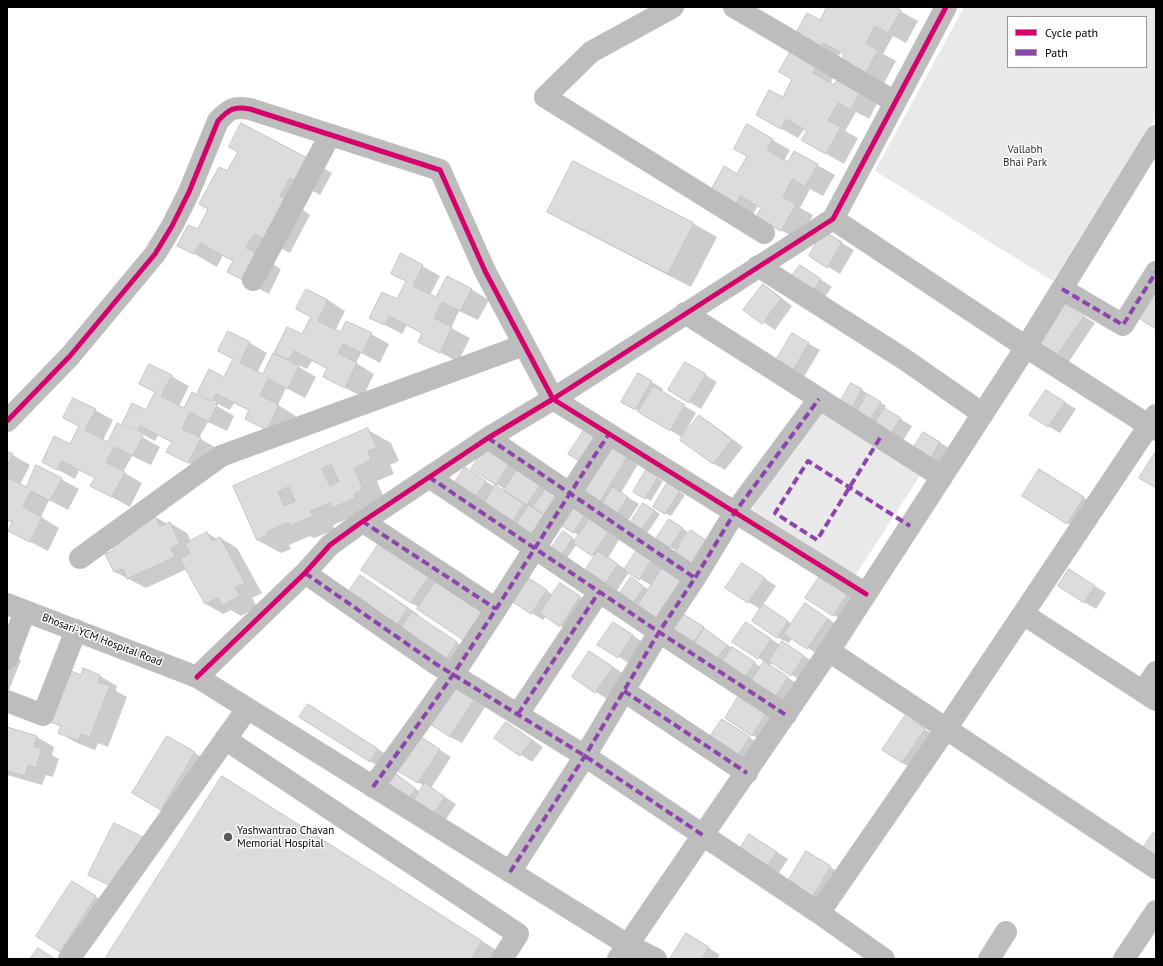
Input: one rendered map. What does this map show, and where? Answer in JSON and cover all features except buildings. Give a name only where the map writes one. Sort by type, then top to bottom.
[{"type":"street","points":[[673,7],[591,52],[545,97],[764,233]]},
{"type":"street","points":[[734,7],[895,102]]},
{"type":"street","points":[[197,677],[305,573],[330,546],[362,521],[488,438],[552,399],[833,218],[946,7]]},
{"type":"street","points":[[7,421],[70,356],[155,254],[176,219],[189,192],[218,121],[224,114],[232,109],[240,108],[250,110],[440,170],[485,271],[552,399],[866,594]]},
{"type":"street","points":[[253,280],[330,135]]},
{"type":"street","points":[[656,959],[623,952],[704,836],[829,651],[1026,347],[1156,136]]},
{"type":"street","points":[[819,913],[1154,423],[1026,347],[833,218]]},
{"type":"street","points":[[758,266],[904,359],[983,414]]},
{"type":"street","points":[[1062,289],[1123,325],[1156,272]]},
{"type":"street","points":[[685,313],[942,477]]},
{"type":"street","points":[[80,558],[221,456],[524,345]]},
{"type":"street","points":[[510,872],[585,756],[659,632],[695,578],[735,512],[819,399]]},
{"type":"street","points":[[373,787],[453,674],[536,549],[569,493],[609,434]]},
{"type":"street","points":[[488,438],[695,578]]},
{"type":"street","points":[[429,477],[599,592],[786,715]]},
{"type":"street","points":[[362,521],[496,609]]},
{"type":"street","points":[[305,573],[453,674],[585,756],[819,913],[884,959]]},
{"type":"street","points":[[518,714],[599,592]]},
{"type":"street","points":[[7,659],[16,607]]},
{"type":"street","name":"Bhosari-YCM Hospital Road","points":[[16,607],[197,677],[510,872],[623,952]]},
{"type":"street","points":[[1023,614],[1150,696],[1156,672]]},
{"type":"street","points":[[7,701],[43,715],[76,630]]},
{"type":"street","points":[[829,651],[1156,868]]},
{"type":"street","points":[[624,691],[747,773]]},
{"type":"street","points":[[69,959],[247,708]]},
{"type":"street","points":[[225,739],[518,934],[502,959]]},
{"type":"street","points":[[1124,959],[1156,911]]},
{"type":"street","points":[[989,959],[1006,932]]},
{"type":"green space","name":"Vallabh Bhai Park","points":[[964,7],[1156,7],[1156,117],[1053,281],[875,171]]},
{"type":"green space","points":[[818,407],[921,474],[855,576],[752,509]]},
{"type":"marked path","points":[[1062,289],[1123,325],[1156,272]]},
{"type":"marked path","points":[[510,872],[585,756],[659,632],[695,578],[735,512],[819,399]]},
{"type":"marked path","points":[[373,787],[454,673],[609,434]]},
{"type":"marked path","points":[[488,438],[695,578]]},
{"type":"marked path","points":[[880,438],[817,540],[775,513],[808,461],[910,526]]},
{"type":"marked path","points":[[429,477],[659,632],[786,715]]},
{"type":"marked path","points":[[362,521],[496,609]]},
{"type":"marked path","points":[[305,573],[436,664],[585,756],[704,836]]},
{"type":"marked path","points":[[518,714],[599,592]]},
{"type":"marked path","points":[[624,691],[747,773]]},
{"type":"cycle path","points":[[197,677],[305,573],[330,545],[359,524],[488,438],[553,399],[833,219],[946,7]]},
{"type":"cycle path","points":[[7,421],[70,356],[155,254],[172,226],[189,192],[218,121],[232,109],[250,109],[440,170],[485,271],[553,399],[866,594]]},
{"type":"place","name":"Yashwantrao Chavan Memorial Hospital","points":[[228,837]]}]
